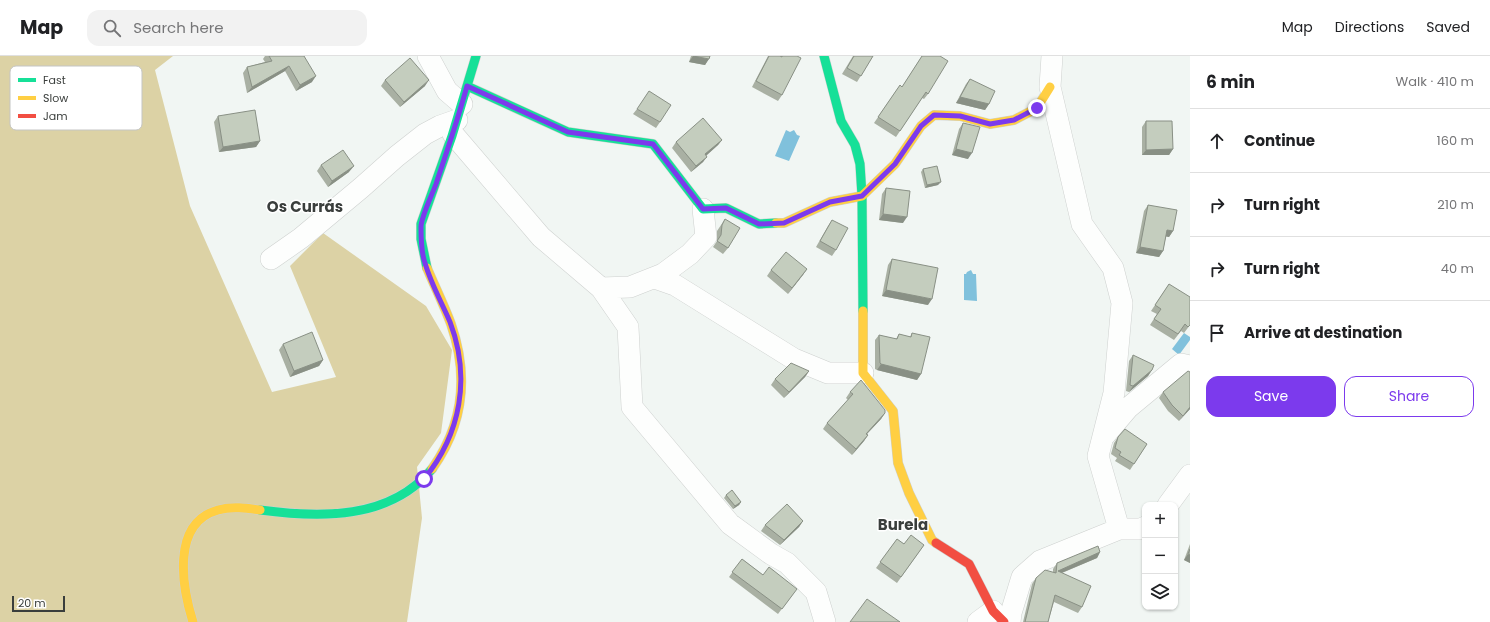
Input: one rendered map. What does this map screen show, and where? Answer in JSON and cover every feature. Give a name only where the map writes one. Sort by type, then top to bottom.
[{"type":"street","points":[[428,56],[447,91],[541,237],[601,288],[628,327],[632,407],[730,524],[771,554],[788,563],[816,592],[825,622]]},
{"type":"street","points":[[193,622],[187,607],[183,562],[186,544],[193,527],[204,516],[215,510],[232,507],[319,515],[354,513],[382,506],[409,491],[424,479],[436,464],[447,443],[454,425],[460,402],[461,380],[459,358],[451,324],[425,263],[421,225],[460,111],[476,56]]},
{"type":"street","points":[[824,56],[841,121],[855,145],[860,164],[862,196],[863,373],[893,411],[898,463],[909,493],[932,540],[969,564],[992,618]]},
{"type":"street","points":[[1052,56],[1050,86],[1082,224],[1113,268],[1122,303],[1114,393],[1098,456],[1119,529]]},
{"type":"street","points":[[703,209],[726,208],[759,224],[784,223],[830,202],[862,196],[895,164],[921,126],[934,115],[960,116],[990,124],[1014,120],[1037,108],[1050,86]]},
{"type":"street","points":[[271,258],[307,233],[425,134],[440,126],[460,111],[568,132],[653,144],[703,209],[706,237],[690,254],[663,274],[655,278],[630,286],[601,288]]},
{"type":"street","points":[[655,278],[675,285],[794,359],[828,373],[863,373]]},
{"type":"street","points":[[1102,439],[1128,408],[1181,364],[1190,366]]},
{"type":"street","points":[[1170,502],[1190,475]]},
{"type":"street","points":[[1010,622],[1011,613],[1022,577],[1040,561],[1119,529],[1142,528]]},
{"type":"shaded area","points":[[0,56],[173,56],[155,70],[190,206],[272,392],[336,377],[290,266],[323,233],[426,306],[452,350],[441,433],[417,467],[422,518],[407,622],[0,622]]},
{"type":"water","points":[[786,130],[790,132],[794,130],[797,135],[800,136],[789,161],[775,156]]},
{"type":"water","points":[[971,270],[973,274],[976,274],[977,301],[964,300],[964,274]]},
{"type":"water","points":[[1184,333],[1190,337],[1190,340],[1179,355],[1172,349]]},
{"type":"building","points":[[269,56],[304,56],[316,76],[300,85],[289,66],[252,87],[247,67],[272,61]]},
{"type":"building","points":[[693,56],[710,56],[709,59]]},
{"type":"building","points":[[769,56],[797,56],[801,58],[782,95],[756,81]]},
{"type":"building","points":[[854,56],[873,56],[861,76],[847,68]]},
{"type":"building","points":[[922,56],[940,56],[948,61],[928,94],[926,92],[900,131],[878,117],[900,85],[902,87]]},
{"type":"building","points":[[410,58],[429,80],[404,102],[385,80]]},
{"type":"building","points":[[970,79],[995,91],[989,104],[960,97]]},
{"type":"building","points":[[649,91],[671,105],[660,122],[637,109]]},
{"type":"building","points":[[255,110],[260,141],[223,147],[218,116]]},
{"type":"building","points":[[703,118],[722,140],[705,154],[707,157],[696,166],[676,142]]},
{"type":"building","points":[[1146,121],[1172,121],[1173,149],[1146,150]]},
{"type":"building","points":[[963,123],[980,127],[972,153],[956,149]]},
{"type":"building","points":[[343,150],[354,166],[332,181],[321,165]]},
{"type":"building","points":[[937,166],[941,182],[927,185],[923,169]]},
{"type":"building","points":[[886,188],[910,191],[907,217],[883,214]]},
{"type":"building","points":[[1148,205],[1177,210],[1173,231],[1167,230],[1163,251],[1140,247]]},
{"type":"building","points":[[725,219],[740,228],[728,248],[717,241],[721,235],[722,225]]},
{"type":"building","points":[[832,220],[848,228],[836,250],[820,241]]},
{"type":"building","points":[[786,252],[807,269],[792,288],[771,270]]},
{"type":"building","points":[[892,259],[938,268],[932,299],[886,290]]},
{"type":"building","points":[[1169,284],[1190,297],[1190,325],[1188,327],[1185,324],[1178,334],[1154,319],[1161,309],[1155,305]]},
{"type":"building","points":[[312,332],[323,360],[294,371],[283,344]]},
{"type":"building","points":[[912,333],[930,337],[921,374],[880,363],[879,335],[897,339],[899,334],[911,337]]},
{"type":"building","points":[[1133,355],[1154,365],[1152,370],[1133,386],[1130,385]]},
{"type":"building","points":[[791,363],[809,371],[789,392],[775,379]]},
{"type":"building","points":[[1188,371],[1190,372],[1190,407],[1183,416],[1172,405],[1163,392]]},
{"type":"building","points":[[861,380],[885,410],[885,413],[866,434],[868,435],[856,449],[827,423],[853,394],[850,392]]},
{"type":"building","points":[[1125,429],[1147,444],[1134,464],[1119,455],[1121,452],[1115,448],[1118,437]]},
{"type":"building","points":[[732,490],[741,502],[735,506],[726,495]]},
{"type":"building","points":[[787,504],[803,521],[784,540],[765,525]]},
{"type":"building","points":[[911,535],[924,545],[901,577],[880,562],[897,539],[904,544]]},
{"type":"building","points":[[1098,546],[1100,552],[1058,571],[1091,586],[1082,607],[1055,595],[1048,622],[1025,622],[1036,578],[1045,570],[1056,573],[1057,563]]},
{"type":"building","points":[[742,559],[763,575],[769,567],[797,589],[782,609],[732,572]]},
{"type":"building","points":[[867,599],[900,622],[850,622]]},
{"type":"traffic: fast","points":[[427,268],[421,239],[421,224],[452,136],[476,56]]},
{"type":"traffic: fast","points":[[824,56],[841,121],[855,145],[860,164],[862,196],[863,311]]},
{"type":"traffic: fast","points":[[467,86],[568,132],[653,144],[703,209],[726,208],[759,224],[776,223]]},
{"type":"traffic: fast","points":[[260,510],[306,514],[353,512],[396,498],[415,486],[432,469]]},
{"type":"traffic: slow","points":[[776,223],[784,223],[830,202],[862,196],[895,164],[921,126],[934,115],[960,116],[990,124],[1014,120],[1037,108],[1050,87]]},
{"type":"traffic: slow","points":[[427,268],[451,324],[457,343],[461,381],[457,417],[443,452],[432,469]]},
{"type":"traffic: slow","points":[[863,311],[863,373],[893,411],[898,463],[909,493],[932,540],[936,543]]},
{"type":"traffic: slow","points":[[193,622],[189,608],[184,575],[184,558],[187,542],[193,528],[203,517],[218,510],[234,508],[260,510]]},
{"type":"traffic: jam","points":[[936,543],[969,564],[993,611],[1004,622]]},
{"type":"district","name":"Os Currás","points":[[305,207]]},
{"type":"district","name":"Burela","points":[[903,525]]},
{"type":"route","points":[[424,479],[436,464],[454,425],[460,402],[461,380],[459,358],[451,324],[425,263],[421,225],[453,134],[467,86],[568,132],[653,144],[703,209],[726,208],[759,224],[784,223],[830,202],[862,196],[895,164],[921,126],[934,115],[960,116],[990,124],[1014,120],[1037,108]]}]
